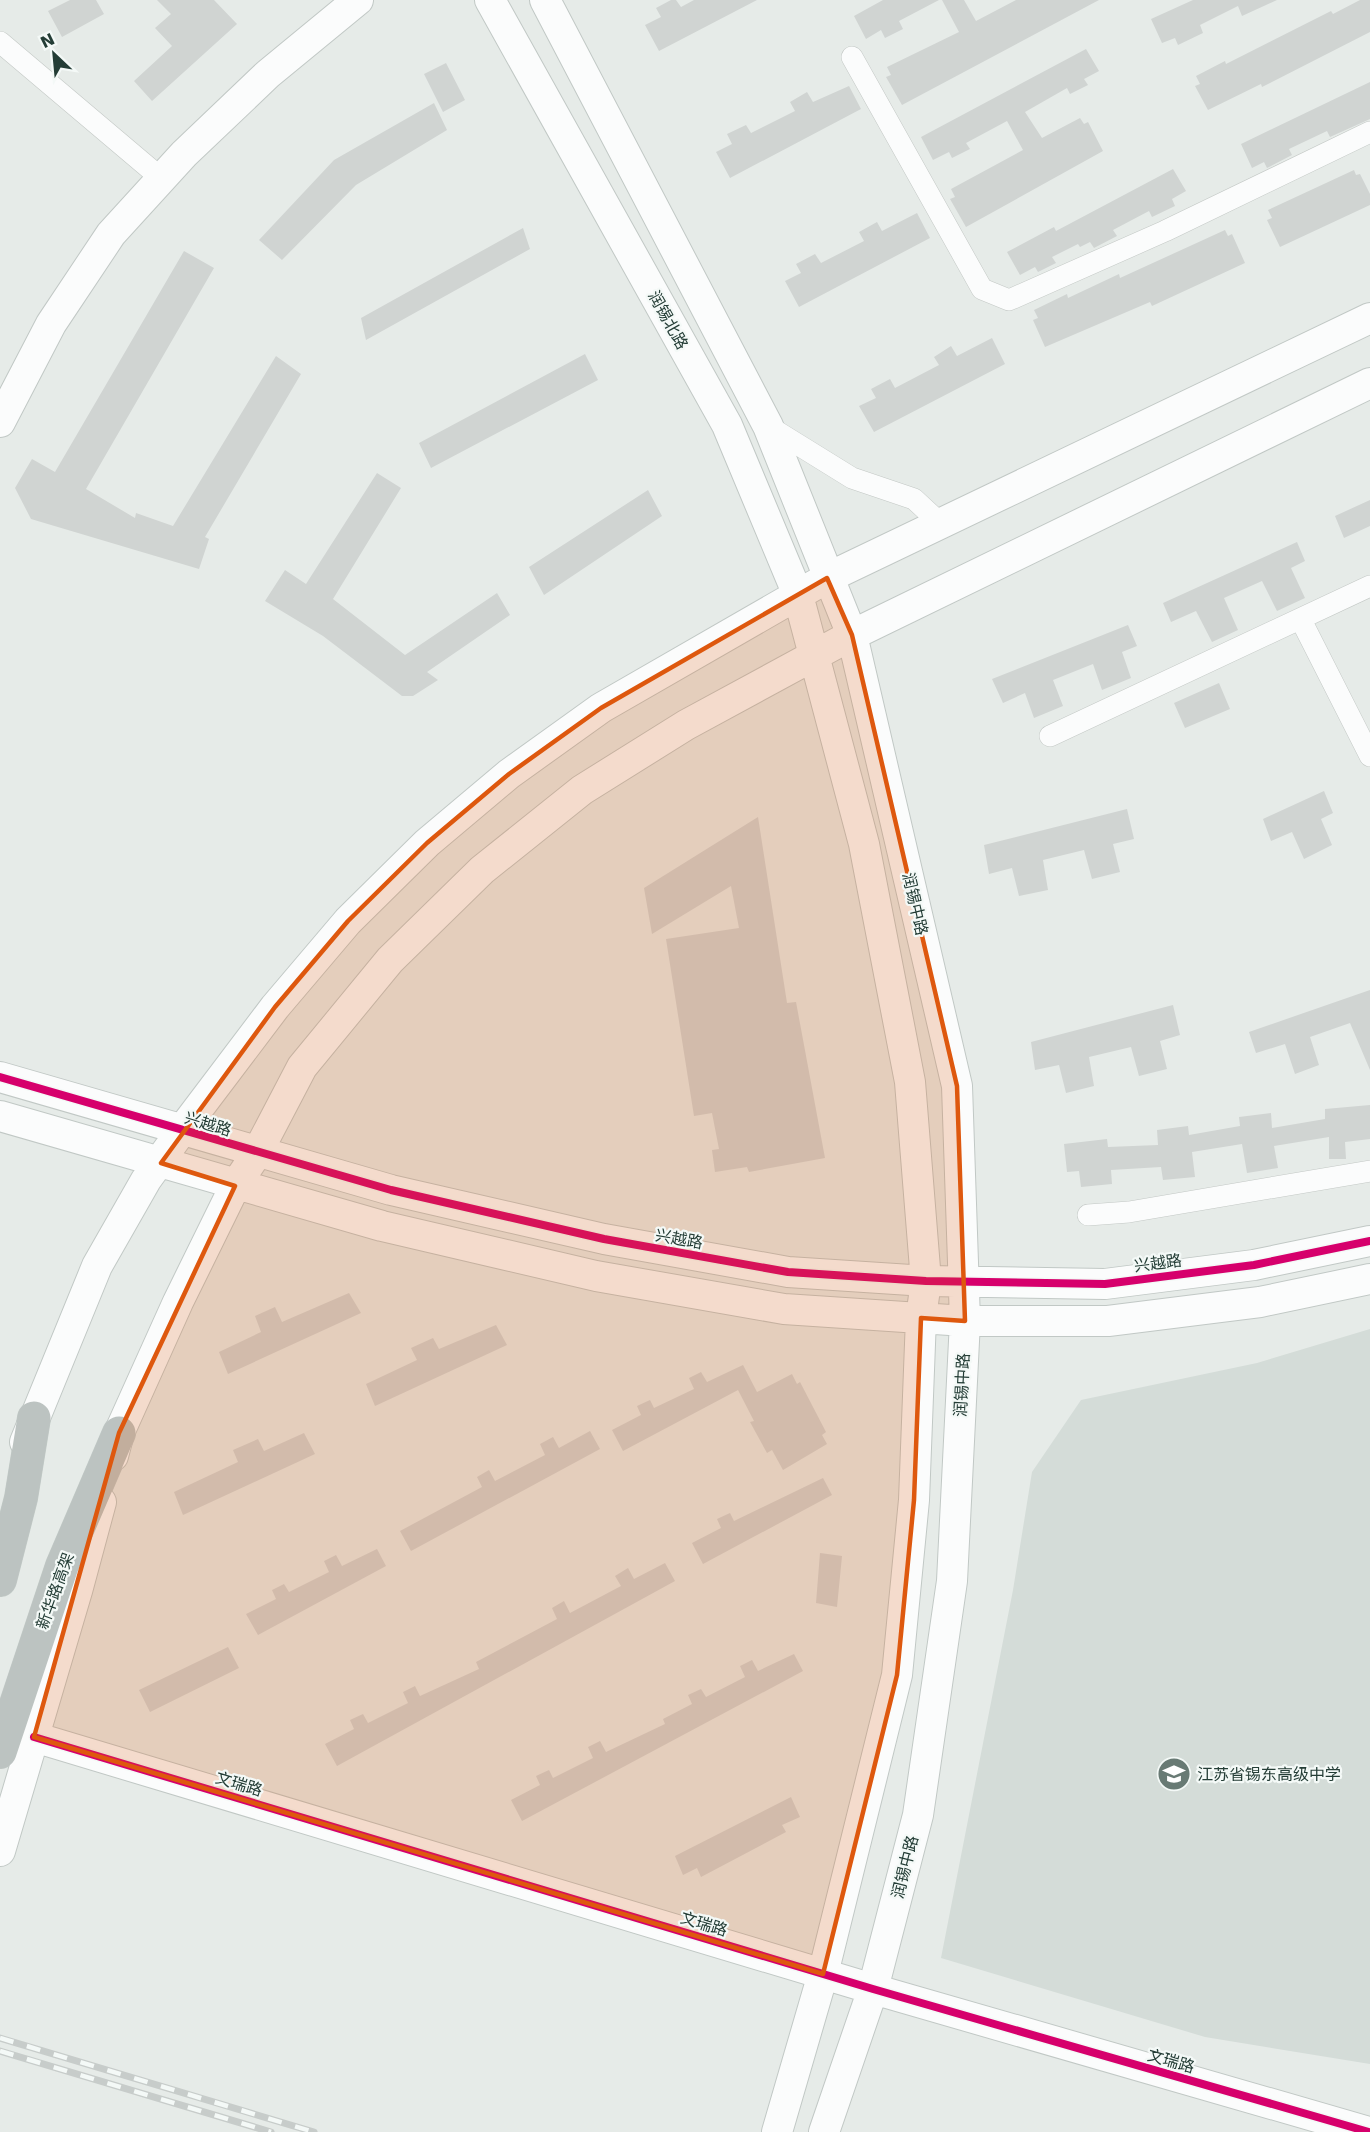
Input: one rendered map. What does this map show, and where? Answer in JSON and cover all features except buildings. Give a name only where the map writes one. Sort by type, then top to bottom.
[{"type":"highway","points":[[0,1580],[21,1498],[34,1418]]},
{"type":"highway","name":"新华路高架","points":[[0,1752],[62,1566],[119,1432]]},
{"type":"main road","points":[[0,422],[51,324],[111,234],[162,179],[268,74],[358,0]]},
{"type":"main road","name":"润锡北路","points":[[490,0],[727,425],[798,595],[812,656]]},
{"type":"main road","points":[[545,0],[768,426],[827,578],[852,635]]},
{"type":"main road","points":[[0,1516],[34,1418],[97,1266],[147,1180],[275,1007],[348,921],[427,843],[509,774],[601,708],[827,578],[1370,318]]},
{"type":"main road","points":[[0,1851],[77,1591],[119,1432],[178,1302],[235,1186],[257,1153],[302,1067],[390,960],[482,870],[582,790],[686,725],[852,635],[1370,383]]},
{"type":"main road","name":"润锡中路","points":[[824,2132],[873,1989],[918,1815],[952,1581],[965,1321],[957,1086],[852,635]]},
{"type":"main road","points":[[777,2132],[823,1974],[897,1675],[914,1500],[921,1318],[926,1281],[910,1082],[864,844],[812,656]]},
{"type":"main road","name":"兴越路","points":[[0,1077],[391,1190],[604,1239],[788,1272],[926,1281],[1106,1284],[1254,1265],[1370,1241]]},
{"type":"main road","points":[[0,1116],[235,1186],[382,1226],[596,1276],[784,1309],[965,1321],[1108,1322],[1260,1302],[1370,1279]]},
{"type":"main road","name":"文瑞路","points":[[34,1737],[873,1989],[1369,2132]]},
{"type":"street","points":[[0,42],[162,179]]},
{"type":"street","points":[[852,57],[982,289],[1009,300],[1165,231],[1370,132]]},
{"type":"street","points":[[768,426],[852,478],[914,499],[941,524]]},
{"type":"street","points":[[1050,736],[1370,586]]},
{"type":"street","points":[[1301,620],[1370,756]]},
{"type":"street","points":[[1088,1215],[1129,1212],[1370,1171]]},
{"type":"highlighted area","points":[[827,578],[852,635],[957,1086],[965,1321],[921,1318],[914,1500],[897,1675],[823,1974],[34,1737],[119,1433],[235,1186],[161,1163],[275,1007],[348,921],[427,843],[509,774],[601,708]]},
{"type":"shaded area","name":"江苏省锡东高级中学","points":[[1370,1329],[1370,2064],[1205,2037],[941,1958],[1013,1590],[1032,1472],[1081,1400],[1257,1363]]},
{"type":"railway","points":[[0,2038],[314,2132]]},
{"type":"railway","points":[[0,2051],[271,2132]]},
{"type":"cycle path","points":[[0,1077],[391,1190],[604,1239],[788,1272],[926,1281],[1105,1284],[1254,1265],[1370,1241]]},
{"type":"cycle path","points":[[34,1737],[873,1989],[1369,2132]]},
{"type":"place","name":"江苏省锡东高级中学","points":[[1174,1774]]}]
